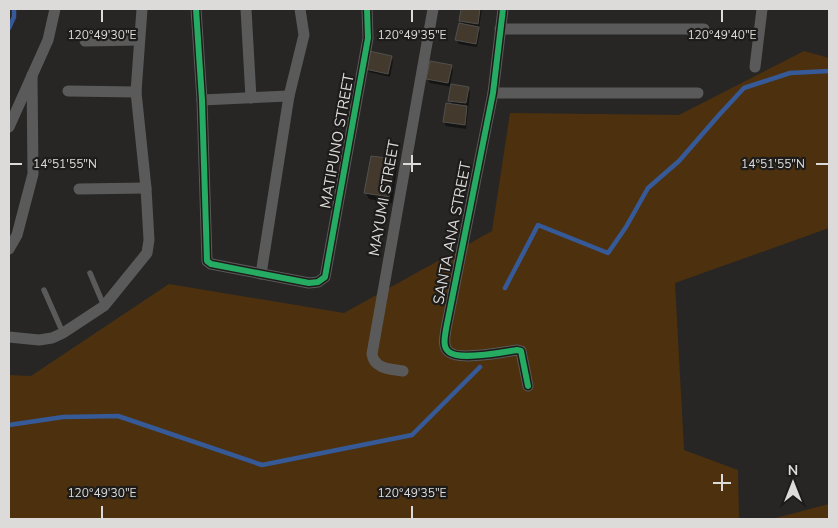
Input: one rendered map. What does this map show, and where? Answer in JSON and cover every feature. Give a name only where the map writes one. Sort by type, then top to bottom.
[{"type":"street","points":[[9,127],[48,40],[55,9]]},
{"type":"street","points":[[9,337],[39,340],[52,338],[63,333],[104,306],[147,253],[149,240],[146,188],[136,92],[142,9]]},
{"type":"street","points":[[196,9],[202,100],[207,261],[211,264],[261,274],[289,96],[304,35],[300,9]]},
{"type":"street","points":[[246,9],[251,98]]},
{"type":"street","name":"MATIPUNO STREET","points":[[261,274],[309,282],[318,282],[325,277],[368,38],[366,9]]},
{"type":"street","name":"MAYUMI STREET","points":[[403,371],[377,364],[373,361],[372,354],[433,9]]},
{"type":"street","name":"SANTA ANA STREET","points":[[503,9],[493,93],[446,329],[445,347],[449,353],[458,356],[521,351],[528,386]]},
{"type":"street","points":[[755,67],[762,9]]},
{"type":"street","points":[[500,29],[704,28]]},
{"type":"street","points":[[86,41],[139,40]]},
{"type":"street","points":[[9,249],[17,234],[33,174],[32,75]]},
{"type":"street","points":[[68,90],[136,92]]},
{"type":"street","points":[[493,93],[698,93]]},
{"type":"street","points":[[202,100],[289,96]]},
{"type":"street","points":[[79,189],[146,188]]},
{"type":"lane","points":[[90,273],[104,306]]},
{"type":"lane","points":[[44,290],[63,333]]},
{"type":"shaded area","points":[[804,51],[829,58],[829,228],[675,283],[684,450],[738,470],[739,519],[9,519],[9,375],[31,376],[169,284],[344,313],[492,231],[510,113],[679,115]]},
{"type":"shaded area","points":[[829,504],[829,519],[772,519]]},
{"type":"building","points":[[461,9],[480,9],[478,24],[459,21]]},
{"type":"building","points":[[459,23],[479,27],[476,44],[455,40]]},
{"type":"building","points":[[369,51],[392,56],[388,74],[365,69]]},
{"type":"building","points":[[430,61],[452,65],[448,83],[426,79]]},
{"type":"building","points":[[451,84],[469,87],[466,103],[448,101]]},
{"type":"building","points":[[446,103],[467,106],[465,125],[443,122]]},
{"type":"building","points":[[371,156],[395,159],[389,197],[364,193]]},
{"type":"waterway","points":[[9,28],[14,17],[14,9]]},
{"type":"waterway","points":[[505,288],[538,225],[608,253],[626,227],[648,188],[679,161],[744,88],[790,73],[829,71]]},
{"type":"waterway","points":[[9,425],[63,417],[118,416],[262,465],[412,435],[480,367]]},
{"type":"cycle path","points":[[196,9],[202,100],[207,261],[211,264],[309,283],[318,282],[325,277],[368,38],[367,9]]},
{"type":"cycle path","points":[[503,9],[493,93],[444,341],[447,350],[454,355],[471,356],[521,351],[528,386]]}]
